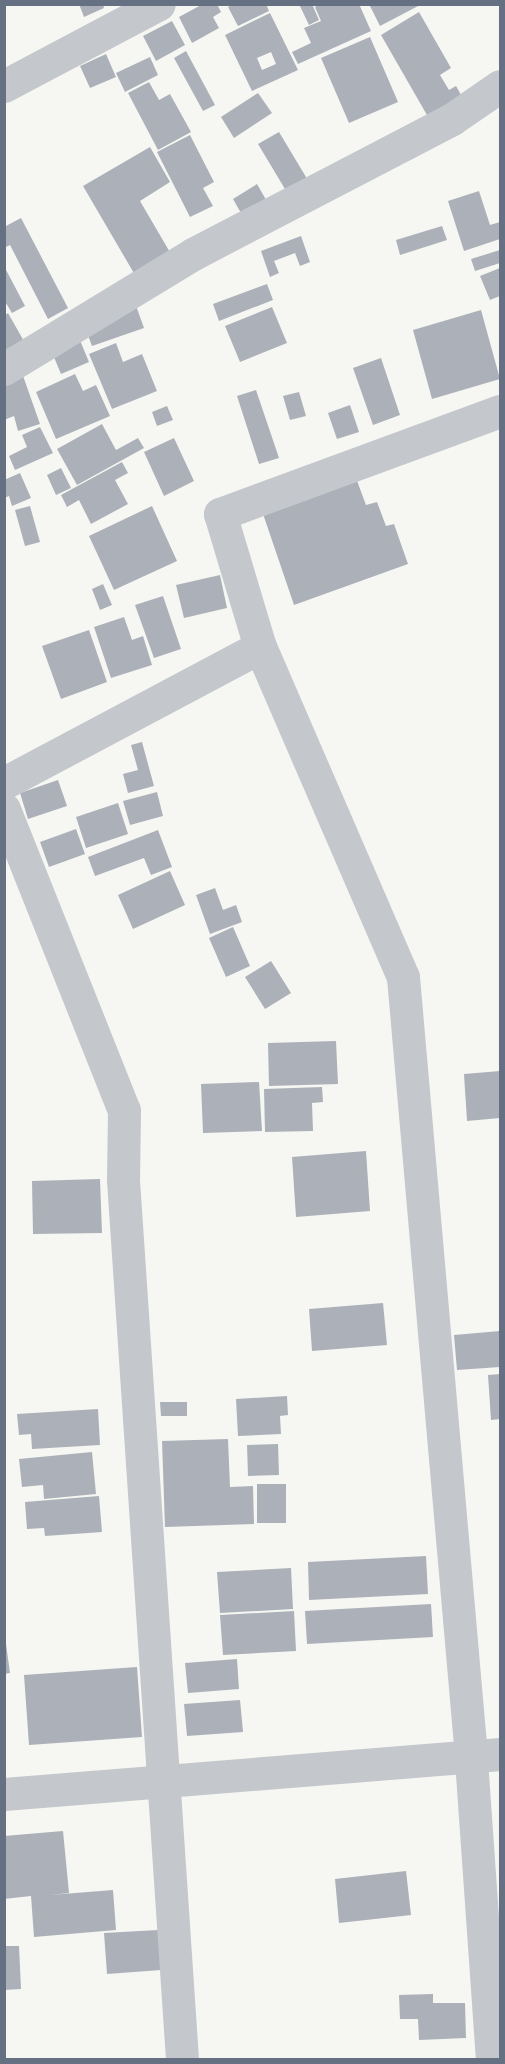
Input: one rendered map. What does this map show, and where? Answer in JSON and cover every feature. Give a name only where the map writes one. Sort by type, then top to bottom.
[{"type":"street","points":[[4,86],[159,4]]},
{"type":"street","points":[[4,369],[193,254],[452,119],[501,86]]},
{"type":"street","points":[[492,2060],[486,1755],[403,977],[260,647],[220,514],[501,411]]},
{"type":"street","points":[[4,783],[260,647]]},
{"type":"street","points":[[4,809],[124,1110],[123,1180],[182,2060]]},
{"type":"street","points":[[4,1794],[164,1784],[486,1755]]},
{"type":"building","points":[[79,4],[103,4],[104,8],[84,17]]},
{"type":"building","points":[[203,4],[217,4],[221,12],[213,17],[219,28],[192,43],[179,17]]},
{"type":"building","points":[[234,4],[266,4],[269,11],[238,26],[228,7]]},
{"type":"building","points":[[299,4],[312,4],[319,20],[309,25]]},
{"type":"building","points":[[320,4],[359,4],[371,31],[298,64],[292,52],[311,43],[304,28],[321,21],[315,7]]},
{"type":"building","points":[[369,4],[422,4],[380,26]]},
{"type":"building","points":[[419,12],[451,68],[440,75],[449,90],[456,86],[465,102],[431,122],[381,35]]},
{"type":"building","points":[[270,13],[298,70],[252,91],[225,35]],"holes":[[[271,52],[276,64],[262,70],[257,58]]]},
{"type":"building","points":[[172,21],[185,45],[156,61],[143,36]]},
{"type":"building","points":[[370,37],[398,102],[349,123],[321,58]]},
{"type":"building","points":[[186,51],[215,105],[203,111],[174,58]]},
{"type":"building","points":[[106,54],[116,77],[90,88],[80,66]]},
{"type":"building","points":[[150,57],[158,75],[125,92],[116,73]]},
{"type":"building","points":[[149,82],[159,100],[170,94],[191,132],[158,150],[128,93]]},
{"type":"building","points":[[258,93],[272,113],[234,138],[221,117]]},
{"type":"building","points":[[279,132],[309,182],[288,194],[258,144]]},
{"type":"building","points":[[190,135],[214,182],[203,188],[213,206],[190,217],[157,152]]},
{"type":"building","points":[[150,147],[170,182],[140,201],[171,254],[135,275],[83,186]]},
{"type":"building","points":[[257,184],[269,205],[245,220],[233,199]]},
{"type":"building","points":[[479,191],[490,225],[500,222],[500,239],[464,251],[448,201]]},
{"type":"building","points":[[21,218],[68,308],[48,319],[10,245],[4,248],[4,227]]},
{"type":"building","points":[[442,226],[447,240],[400,255],[396,240]]},
{"type":"building","points":[[301,236],[310,262],[300,266],[295,253],[274,261],[279,273],[270,277],[261,251]]},
{"type":"building","points":[[500,250],[500,263],[475,271],[471,259]]},
{"type":"building","points":[[4,266],[25,306],[12,313],[4,300]]},
{"type":"building","points":[[500,268],[500,296],[490,300],[480,276]]},
{"type":"building","points":[[267,284],[273,300],[219,321],[213,304]]},
{"type":"building","points":[[135,303],[144,328],[92,346],[83,322]]},
{"type":"building","points":[[272,307],[287,343],[240,362],[225,326]]},
{"type":"building","points":[[481,310],[500,379],[432,399],[413,330]]},
{"type":"building","points":[[8,313],[25,343],[4,354],[4,316]]},
{"type":"building","points":[[79,338],[89,362],[61,374],[51,350]]},
{"type":"building","points":[[116,343],[123,362],[142,354],[157,391],[112,409],[89,354]]},
{"type":"building","points":[[381,358],[400,415],[373,425],[353,368]]},
{"type":"building","points":[[22,373],[40,424],[18,431],[14,416],[4,420],[4,378]]},
{"type":"building","points":[[75,374],[83,391],[96,385],[110,416],[56,439],[36,392]]},
{"type":"building","points":[[256,390],[279,458],[259,464],[237,396]]},
{"type":"building","points":[[299,392],[306,416],[290,420],[283,396]]},
{"type":"building","points":[[350,405],[359,432],[337,439],[328,413]]},
{"type":"building","points":[[167,406],[173,420],[157,426],[152,412]]},
{"type":"building","points":[[102,424],[116,450],[138,438],[144,448],[77,485],[57,449]]},
{"type":"building","points":[[40,427],[53,453],[15,470],[9,456],[27,447],[22,435]]},
{"type":"building","points":[[174,438],[194,481],[164,496],[144,452]]},
{"type":"building","points":[[122,462],[128,473],[115,480],[128,504],[91,524],[79,500],[67,507],[61,495]]},
{"type":"building","points":[[61,468],[71,488],[56,495],[47,475]]},
{"type":"building","points":[[20,473],[31,498],[12,506],[9,496],[4,498],[4,480]]},
{"type":"building","points":[[356,478],[366,505],[377,502],[386,526],[394,524],[408,564],[294,605],[262,511]]},
{"type":"building","points":[[30,506],[40,542],[25,546],[15,510]]},
{"type":"building","points":[[152,506],[177,561],[114,590],[89,536]]},
{"type":"building","points":[[220,575],[227,608],[184,618],[176,585]]},
{"type":"building","points":[[103,584],[112,605],[100,610],[92,589]]},
{"type":"building","points":[[163,596],[181,649],[154,658],[135,605]]},
{"type":"building","points":[[124,617],[132,640],[143,636],[152,665],[111,678],[94,627]]},
{"type":"building","points":[[89,630],[107,682],[61,699],[42,646]]},
{"type":"building","points":[[142,742],[154,786],[128,793],[123,774],[138,770],[131,745]]},
{"type":"building","points":[[58,780],[67,806],[28,819],[20,793]]},
{"type":"building","points":[[157,792],[163,816],[130,825],[123,801]]},
{"type":"building","points":[[118,803],[128,834],[86,848],[76,817]]},
{"type":"building","points":[[76,829],[85,854],[49,867],[40,842]]},
{"type":"building","points":[[158,830],[172,867],[151,875],[144,858],[95,876],[88,857]]},
{"type":"building","points":[[170,871],[185,905],[133,929],[118,895]]},
{"type":"building","points":[[215,888],[223,910],[236,905],[242,922],[210,934],[196,895]]},
{"type":"building","points":[[233,927],[250,966],[226,977],[209,938]]},
{"type":"building","points":[[271,961],[291,993],[265,1009],[245,977]]},
{"type":"building","points":[[336,1041],[338,1084],[269,1086],[268,1043]]},
{"type":"building","points":[[500,1071],[500,1118],[467,1121],[464,1074]]},
{"type":"building","points":[[259,1082],[262,1131],[203,1133],[201,1084]]},
{"type":"building","points":[[322,1087],[323,1102],[312,1103],[313,1131],[265,1132],[264,1089]]},
{"type":"building","points":[[366,1151],[370,1211],[296,1217],[292,1157]]},
{"type":"building","points":[[100,1179],[102,1233],[33,1234],[32,1181]]},
{"type":"building","points":[[383,1303],[387,1345],[312,1351],[309,1309]]},
{"type":"building","points":[[500,1331],[500,1367],[457,1370],[454,1335]]},
{"type":"building","points":[[500,1374],[500,1419],[491,1420],[488,1375]]},
{"type":"building","points":[[287,1396],[288,1415],[280,1416],[281,1434],[238,1436],[236,1399]]},
{"type":"building","points":[[160,1402],[187,1402],[187,1416],[161,1416]]},
{"type":"building","points":[[98,1409],[100,1445],[32,1449],[31,1434],[19,1435],[17,1414]]},
{"type":"building","points":[[228,1439],[230,1487],[253,1486],[254,1524],[165,1527],[162,1441]]},
{"type":"building","points":[[278,1444],[279,1475],[248,1476],[247,1445]]},
{"type":"building","points":[[92,1452],[96,1494],[44,1499],[43,1485],[22,1487],[19,1459]]},
{"type":"building","points":[[257,1484],[286,1484],[286,1523],[257,1523]]},
{"type":"building","points":[[99,1496],[102,1532],[45,1536],[44,1528],[27,1529],[25,1502]]},
{"type":"building","points":[[426,1556],[428,1594],[309,1600],[308,1562]]},
{"type":"building","points":[[291,1568],[293,1609],[220,1613],[217,1572]]},
{"type":"building","points":[[431,1604],[433,1637],[307,1644],[305,1611]]},
{"type":"building","points":[[294,1611],[296,1651],[223,1655],[220,1615]]},
{"type":"building","points":[[4,1629],[10,1673],[4,1674]]},
{"type":"building","points":[[237,1659],[239,1689],[188,1693],[185,1663]]},
{"type":"building","points":[[137,1667],[142,1737],[29,1745],[24,1675]]},
{"type":"building","points":[[240,1700],[243,1732],[187,1736],[184,1704]]},
{"type":"building","points":[[63,1831],[69,1893],[50,1895],[113,1890],[116,1930],[34,1937],[31,1896],[4,1899],[4,1836]]},
{"type":"building","points":[[406,1871],[411,1915],[339,1923],[335,1879]]},
{"type":"building","points":[[158,1930],[161,1970],[107,1974],[104,1933]]},
{"type":"building","points":[[4,1946],[19,1946],[21,1989],[4,1990]]},
{"type":"building","points":[[433,1994],[433,2003],[465,2003],[466,2038],[419,2040],[418,2019],[400,2019],[399,1995]]}]
